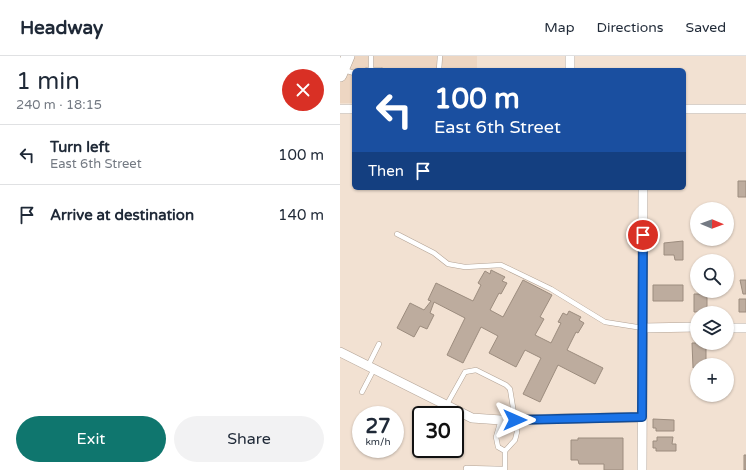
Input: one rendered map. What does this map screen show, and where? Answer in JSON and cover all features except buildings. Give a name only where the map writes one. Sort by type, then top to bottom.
[{"type":"main road","points":[[345,72],[348,56]]},
{"type":"street","points":[[570,56],[570,68]]},
{"type":"street","points":[[340,109],[352,109]]},
{"type":"street","points":[[686,109],[746,109]]},
{"type":"street","points":[[642,470],[643,190]]},
{"type":"street","points":[[643,328],[690,327]]},
{"type":"street","points":[[734,328],[746,328]]},
{"type":"street","points":[[340,352],[446,406]]},
{"type":"street","points":[[464,414],[472,418],[501,420],[642,417]]},
{"type":"lane","points":[[369,68],[371,56]]},
{"type":"lane","points":[[439,68],[440,56]]},
{"type":"lane","points":[[396,234],[434,253],[448,264],[465,267],[501,265],[551,289],[605,322],[643,328]]},
{"type":"lane","points":[[362,392],[379,344]]},
{"type":"lane","points":[[446,406],[465,372],[476,370],[506,385],[510,389],[517,432],[515,440],[505,451],[505,469],[466,468],[466,470]]},
{"type":"lane","points":[[501,420],[496,437],[498,447],[505,451]]},
{"type":"shaded area","points":[[340,56],[477,56],[477,68],[352,68],[352,103],[340,103]]},
{"type":"route","points":[[515,420],[629,419],[642,417],[643,235]]}]
